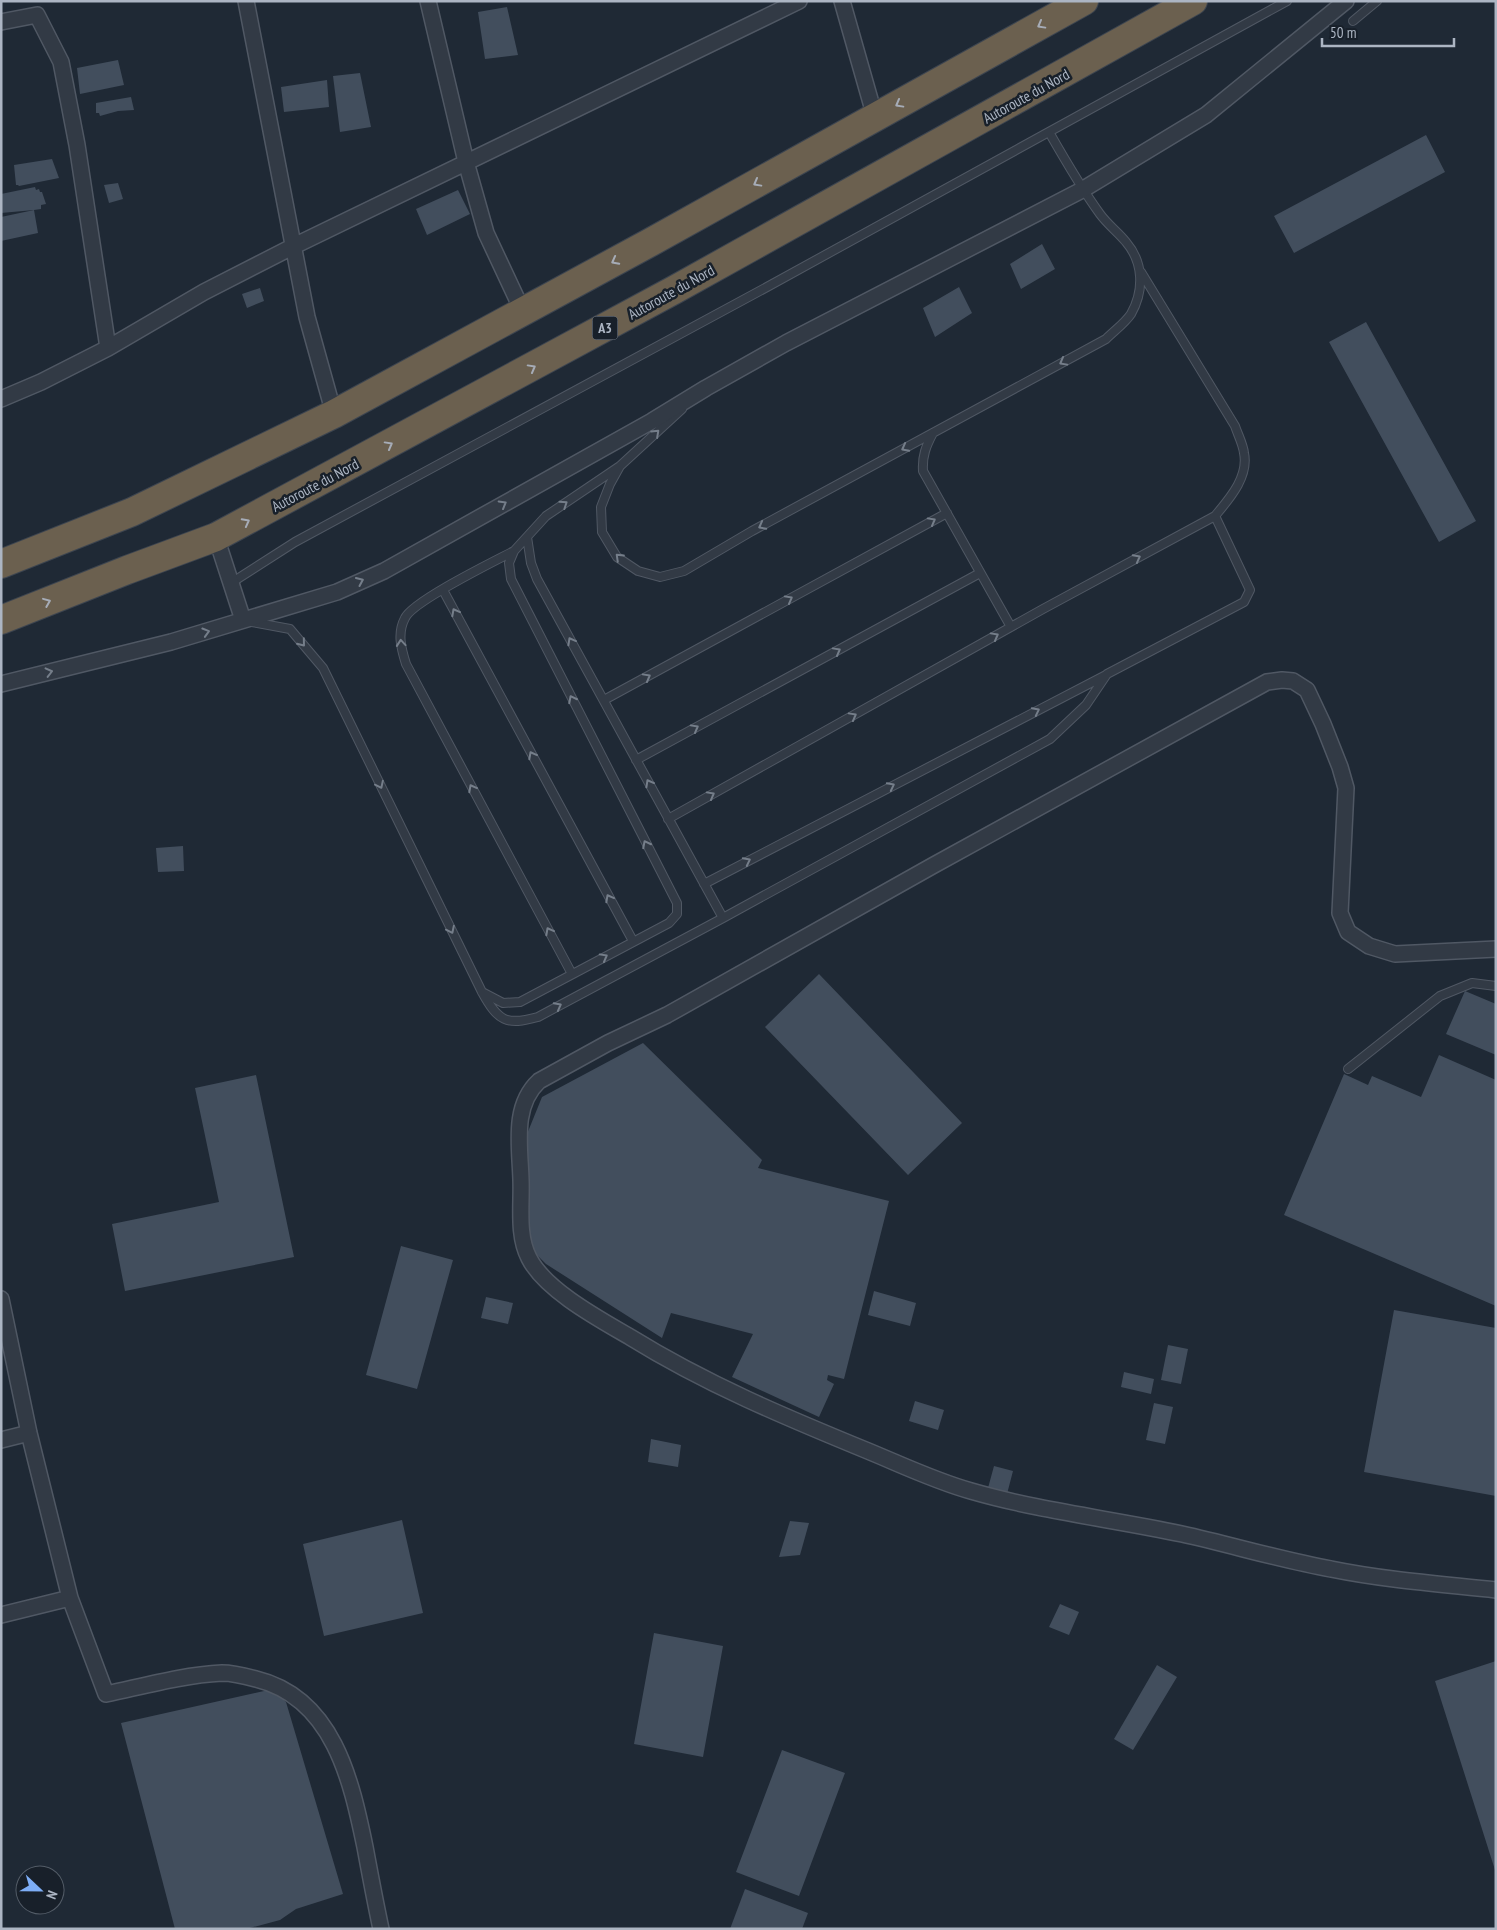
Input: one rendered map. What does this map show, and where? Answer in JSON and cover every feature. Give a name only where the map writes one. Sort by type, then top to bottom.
[{"type":"highway","name":"Autoroute du Nord","points":[[1,620],[216,537],[674,290],[1193,1]]},
{"type":"highway","points":[[1,564],[132,512],[334,414],[523,312],[875,117],[1070,5]]},
{"type":"street","points":[[246,1],[292,247],[307,317],[334,414]]},
{"type":"street","points":[[428,1],[466,162],[486,233],[523,312]]},
{"type":"street","points":[[1,398],[41,382],[108,348],[204,292],[292,247],[798,1]]},
{"type":"street","points":[[842,1],[875,117]]},
{"type":"street","points":[[1,684],[172,642],[337,592],[384,571],[652,421],[786,343],[1082,190],[1206,115],[1346,1]]},
{"type":"street","points":[[1,22],[37,15],[61,62],[77,145],[108,348]]},
{"type":"street","points":[[216,537],[243,620]]},
{"type":"street","points":[[1496,949],[1395,954],[1369,946],[1348,932],[1340,913],[1346,788],[1340,767],[1323,724],[1306,690],[1293,681],[1267,682],[925,870],[667,1015],[608,1043],[539,1081],[532,1087],[525,1100],[519,1131],[522,1233],[528,1257],[537,1270],[565,1296],[660,1356],[776,1414],[934,1479],[999,1499],[1183,1534],[1328,1569],[1496,1590]]},
{"type":"street","points":[[1,1300],[29,1433],[70,1598],[106,1694],[176,1679],[223,1673],[243,1675],[272,1683],[291,1694],[323,1725],[338,1749],[355,1800],[381,1929]]},
{"type":"street","points":[[1,1440],[29,1433]]},
{"type":"street","points":[[1,1615],[70,1598]]},
{"type":"lane","points":[[231,583],[296,542],[1286,1]]},
{"type":"lane","points":[[1353,21],[1378,1]]},
{"type":"lane","points":[[668,819],[1215,516],[1234,492],[1243,472],[1245,454],[1235,426],[1141,272],[1135,254],[1125,241],[1108,226],[1082,190],[1049,132]]},
{"type":"lane","points":[[620,466],[610,484],[602,507],[602,532],[617,557],[638,570],[660,577],[684,571],[752,531],[1106,339],[1130,315],[1139,292],[1141,272]]},
{"type":"lane","points":[[572,974],[406,664],[401,646],[401,630],[405,616],[421,602],[514,551],[546,516],[620,466],[706,388]]},
{"type":"lane","points":[[933,433],[923,455],[923,471],[1010,628]]},
{"type":"lane","points":[[604,700],[947,513]]},
{"type":"lane","points":[[704,884],[1244,602],[1250,590],[1215,516]]},
{"type":"lane","points":[[527,537],[531,563],[537,579],[723,918]]},
{"type":"lane","points":[[482,992],[503,1003],[520,1002],[669,923],[677,914],[677,903],[511,579],[509,563],[514,551]]},
{"type":"lane","points":[[636,760],[980,573]]},
{"type":"lane","points":[[443,590],[633,941]]},
{"type":"lane","points":[[243,620],[290,629],[323,668],[492,1011],[502,1018],[520,1022],[538,1017],[1050,739],[1086,705],[1107,674]]},
{"type":"lane","points":[[1348,1069],[1440,996],[1472,983],[1496,986]]},
{"type":"building","points":[[507,7],[518,55],[485,59],[478,12]]},
{"type":"building","points":[[118,60],[124,85],[80,94],[77,68]]},
{"type":"building","points":[[360,73],[371,127],[340,132],[333,76]]},
{"type":"building","points":[[327,80],[329,107],[284,112],[281,87]]},
{"type":"building","points":[[131,97],[134,110],[118,111],[100,116],[99,113],[96,113],[96,103]]},
{"type":"building","points":[[1426,135],[1445,172],[1294,253],[1274,216]]},
{"type":"building","points":[[52,159],[59,178],[16,185],[14,165]]},
{"type":"building","points":[[118,183],[123,199],[109,203],[104,185]]},
{"type":"building","points":[[35,187],[36,190],[39,189],[42,192],[46,204],[41,205],[41,209],[1,213],[1,194]]},
{"type":"building","points":[[458,190],[470,214],[427,235],[416,209]]},
{"type":"building","points":[[34,210],[38,233],[1,241],[1,217]]},
{"type":"building","points":[[1042,244],[1055,269],[1021,289],[1010,264]]},
{"type":"building","points":[[959,287],[972,313],[935,337],[923,308]]},
{"type":"building","points":[[260,288],[264,301],[247,308],[242,294]]},
{"type":"building","points":[[1366,322],[1476,521],[1439,542],[1329,342]]},
{"type":"building","points":[[183,846],[184,871],[158,872],[156,848]]},
{"type":"building","points":[[819,974],[962,1123],[908,1175],[765,1027]]},
{"type":"building","points":[[1465,991],[1496,1004],[1496,1055],[1446,1034]]},
{"type":"building","points":[[643,1043],[762,1160],[758,1168],[889,1201],[844,1379],[828,1375],[827,1380],[834,1384],[819,1417],[732,1377],[753,1334],[671,1313],[662,1338],[546,1264],[534,1252],[527,1222],[525,1139],[542,1097]]},
{"type":"building","points":[[1439,1055],[1496,1080],[1496,1306],[1284,1215],[1344,1074],[1368,1085],[1372,1076],[1421,1097]]},
{"type":"building","points":[[256,1075],[294,1257],[125,1291],[112,1224],[219,1202],[195,1088]]},
{"type":"building","points":[[401,1246],[453,1260],[417,1389],[366,1375]]},
{"type":"building","points":[[874,1291],[916,1303],[910,1326],[868,1315]]},
{"type":"building","points":[[486,1297],[513,1303],[508,1324],[481,1318]]},
{"type":"building","points":[[1394,1310],[1496,1328],[1496,1496],[1364,1472]]},
{"type":"building","points":[[1168,1345],[1188,1349],[1181,1384],[1161,1380]]},
{"type":"building","points":[[1124,1372],[1154,1379],[1151,1394],[1121,1387]]},
{"type":"building","points":[[915,1401],[944,1410],[938,1430],[909,1421]]},
{"type":"building","points":[[1154,1403],[1173,1407],[1165,1444],[1146,1440]]},
{"type":"building","points":[[651,1439],[681,1445],[678,1467],[648,1462]]},
{"type":"building","points":[[994,1466],[1013,1471],[1007,1494],[988,1488]]},
{"type":"building","points":[[402,1520],[423,1613],[324,1636],[303,1544]]},
{"type":"building","points":[[790,1521],[809,1523],[800,1555],[779,1557]]},
{"type":"building","points":[[1060,1604],[1079,1612],[1069,1635],[1049,1627]]},
{"type":"building","points":[[654,1633],[723,1646],[703,1757],[634,1744]]},
{"type":"building","points":[[1496,1661],[1496,1870],[1495,1870],[1435,1681]]},
{"type":"building","points":[[1157,1665],[1177,1677],[1133,1750],[1114,1739]]},
{"type":"building","points":[[273,1689],[286,1702],[343,1894],[296,1909],[280,1920],[246,1929],[175,1929],[121,1723]]},
{"type":"building","points":[[782,1750],[845,1773],[799,1896],[736,1872]]},
{"type":"building","points":[[745,1889],[808,1913],[802,1929],[730,1929]]}]
